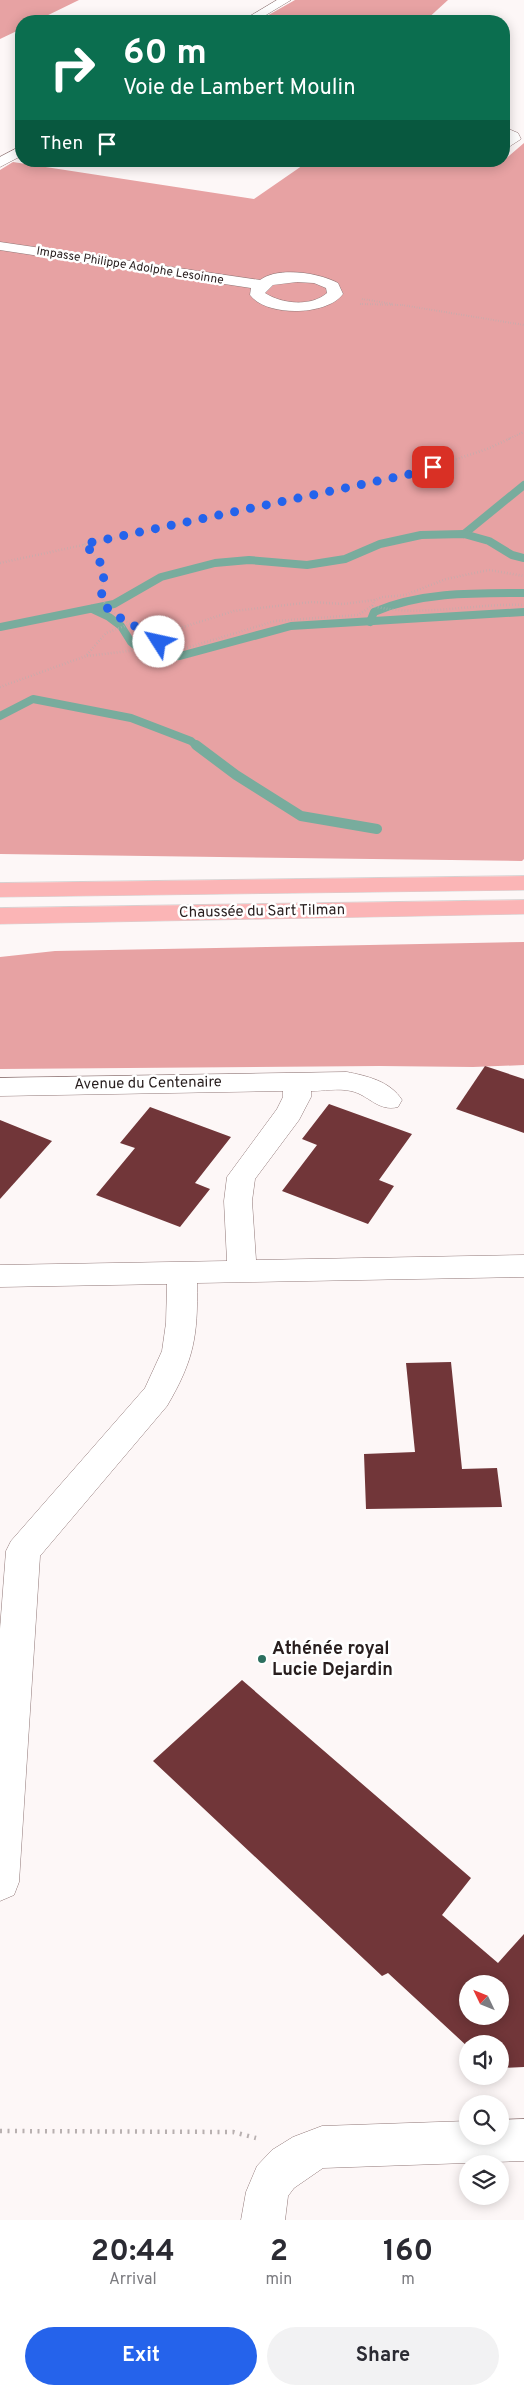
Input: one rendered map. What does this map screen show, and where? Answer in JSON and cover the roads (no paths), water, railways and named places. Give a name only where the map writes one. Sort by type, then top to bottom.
[{"type":"highway","name":"Chaussée du Sart Tilman","points":[[6,889],[524,883]]},
{"type":"highway","name":"Chaussée du Sart Tilman","points":[[0,916],[524,908]]},
{"type":"highway","points":[[0,934],[56,929],[144,914]]},
{"type":"street","points":[[259,15],[285,0]]},
{"type":"street","points":[[0,163],[15,154]]},
{"type":"street","name":"Impasse Philippe Adolphe Lesoinne","points":[[0,246],[261,286],[278,278],[304,277],[326,282],[333,286],[335,294],[319,304],[283,306],[263,299],[258,290],[261,286]]},
{"type":"street","name":"Avenue du Centenaire","points":[[0,1088],[347,1081],[360,1083],[380,1092],[388,1100]]},
{"type":"street","points":[[242,1272],[238,1201],[241,1177],[289,1113],[296,1097],[297,1082]]},
{"type":"street","points":[[0,1276],[524,1266]]},
{"type":"street","points":[[0,1882],[23,1551],[156,1397],[168,1379],[177,1358],[182,1336],[182,1273]]},
{"type":"street","points":[[263,2220],[263,2204],[269,2184],[280,2170],[297,2157],[322,2147],[524,2140]]},
{"type":"waterway","points":[[464,534],[524,485]]},
{"type":"waterway","points":[[0,627],[114,604],[161,577],[215,563],[249,560],[307,565],[345,559],[380,544],[421,535],[464,534]]},
{"type":"waterway","points":[[464,534],[489,541],[512,555],[524,558]]},
{"type":"waterway","points":[[370,621],[374,612],[392,605],[429,597],[486,593],[524,593]]},
{"type":"waterway","points":[[92,609],[109,617],[121,626],[131,642],[142,651],[157,658],[180,656],[291,626],[370,621]]},
{"type":"waterway","points":[[370,621],[524,612]]},
{"type":"waterway","points":[[0,716],[33,699],[131,718],[191,741],[197,746]]},
{"type":"waterway","points":[[196,745],[236,775],[301,816],[377,829]]},
{"type":"place","name":"Athénée royal Lucie Dejardin","points":[[262,1659]]}]
